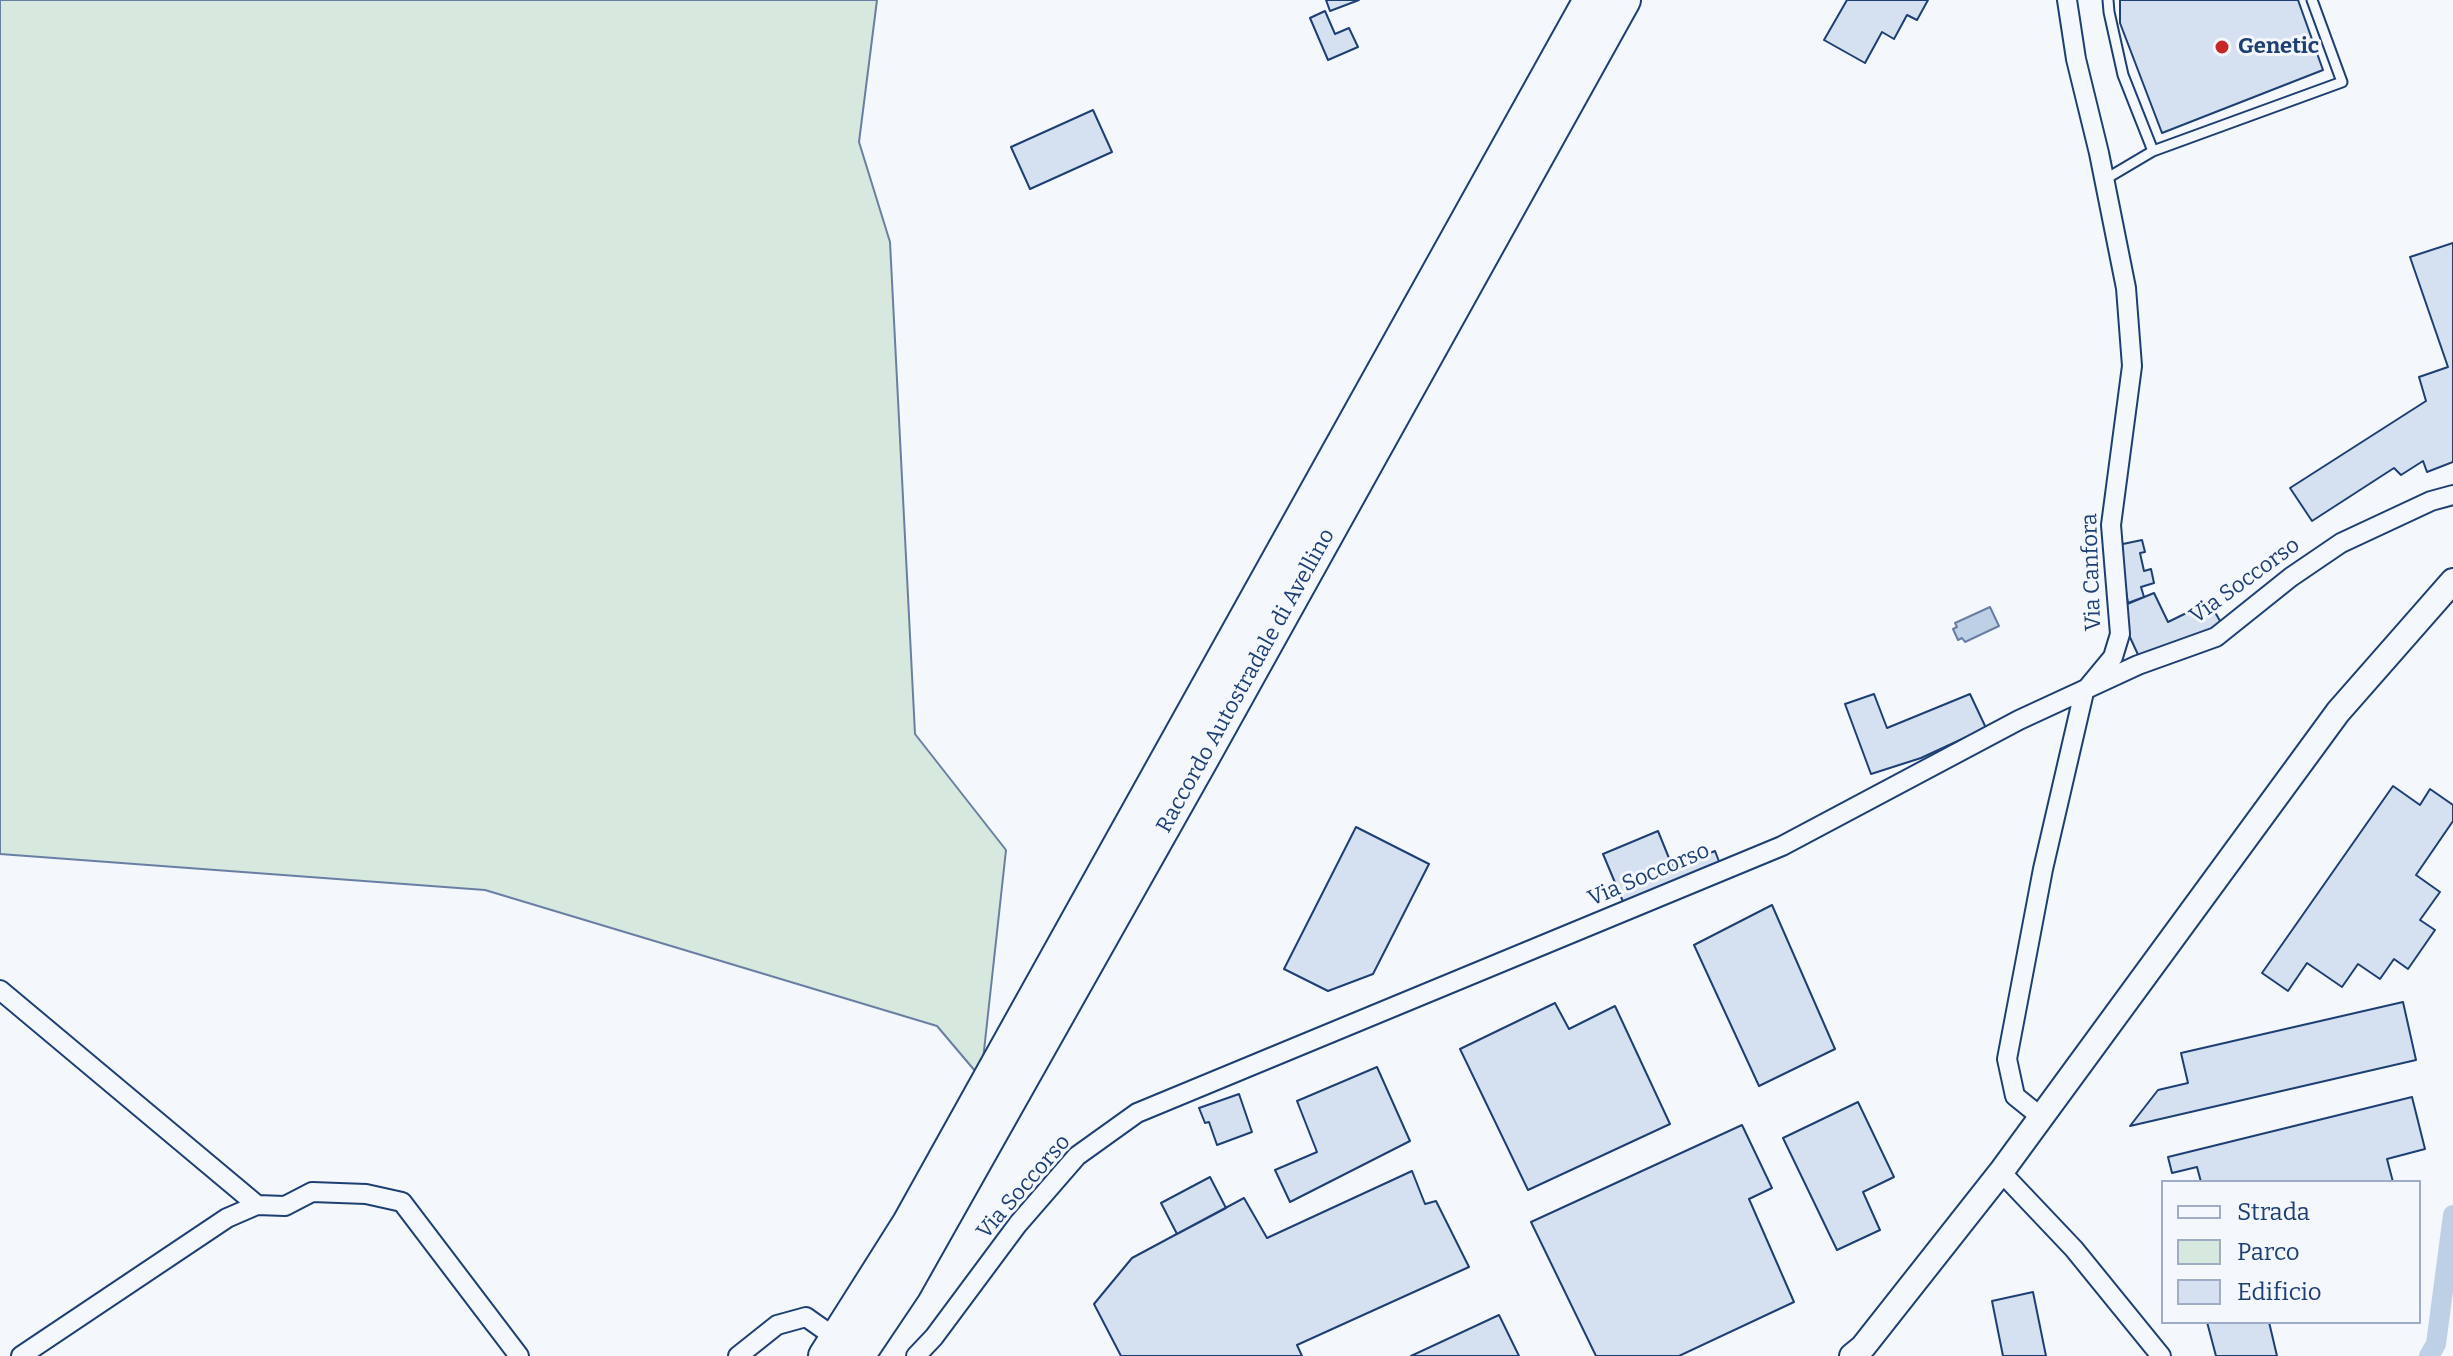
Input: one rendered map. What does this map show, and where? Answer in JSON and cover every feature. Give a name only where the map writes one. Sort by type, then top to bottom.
[{"type":"highway","name":"Raccordo Autostradale di Avellino","points":[[824,1342],[909,1223],[1590,0]]},
{"type":"highway","name":"Raccordo Autostradale di Avellino","points":[[858,1356],[913,1273],[1624,0]]},
{"type":"street","name":"Via Canfora","points":[[2041,1117],[2015,1096],[2007,1059],[2043,869],[2084,692],[2113,657],[2120,634],[2111,525],[2132,366],[2126,288],[2076,59],[2067,0]]},
{"type":"street","name":"Via Soccorso","points":[[916,1356],[934,1337],[1018,1224],[1077,1156],[1137,1113],[1782,846],[2019,720],[2138,665],[2216,637],[2291,577],[2341,543],[2431,501],[2453,495]]},
{"type":"street","points":[[1852,1356],[1863,1347],[2001,1172],[2338,712],[2453,581]]},
{"type":"street","points":[[0,990],[257,1205]]},
{"type":"street","points":[[2001,1172],[2074,1249],[2161,1356]]},
{"type":"street","points":[[21,1356],[227,1218],[257,1205],[285,1206],[312,1192],[366,1194],[402,1202],[519,1356]]},
{"type":"street","points":[[738,1356],[777,1325],[806,1317],[824,1342]]},
{"type":"lane","points":[[2108,0],[2123,75],[2153,151]]},
{"type":"lane","points":[[2104,180],[2153,151],[2342,82],[2312,0]]},
{"type":"green space","points":[[0,0],[877,0],[859,142],[890,242],[915,734],[1006,850],[981,1078],[937,1026],[485,890],[0,854]]},
{"type":"water","points":[[1990,607],[1999,626],[1965,642],[1962,638],[1958,640],[1953,629],[1957,627],[1955,623]]},
{"type":"building","points":[[1326,0],[1359,0],[1330,11]]},
{"type":"building","points":[[1847,0],[1928,0],[1917,20],[1907,15],[1894,39],[1882,32],[1865,63],[1824,40]]},
{"type":"building","name":"Genetic","points":[[2120,0],[2298,0],[2323,70],[2162,133],[2120,23]]},
{"type":"building","points":[[1325,11],[1335,34],[1349,28],[1358,47],[1328,60],[1310,18]]},
{"type":"building","points":[[1093,110],[1112,152],[1030,189],[1011,147]]},
{"type":"building","points":[[2453,243],[2453,462],[2427,472],[2423,461],[2401,475],[2394,468],[2312,521],[2290,488],[2426,401],[2419,377],[2448,367],[2410,257]]},
{"type":"building","points":[[2142,540],[2145,552],[2140,553],[2144,571],[2151,569],[2154,583],[2141,587],[2144,597],[2128,603],[2118,545]]},
{"type":"building","points":[[2154,593],[2168,622],[2209,602],[2223,626],[2140,659],[2123,622],[2120,607]]},
{"type":"building","points":[[1874,694],[1887,728],[1970,694],[1986,728],[1921,758],[1871,774],[1845,704]]},
{"type":"building","points":[[2393,786],[2420,805],[2430,789],[2453,805],[2453,821],[2416,875],[2440,892],[2420,920],[2435,930],[2408,969],[2394,959],[2380,979],[2358,964],[2342,987],[2307,963],[2288,991],[2262,973]]},
{"type":"building","points":[[1356,827],[1429,864],[1373,974],[1328,991],[1284,969]]},
{"type":"building","points":[[1658,831],[1673,868],[1715,851],[1720,864],[1624,904],[1603,854]]},
{"type":"building","points":[[1772,905],[1835,1049],[1759,1086],[1694,945]]},
{"type":"building","points":[[2403,1002],[2416,1060],[2130,1126],[2158,1090],[2188,1083],[2181,1053]]},
{"type":"building","points":[[1555,1003],[1569,1029],[1615,1006],[1670,1124],[1528,1190],[1460,1049]]},
{"type":"building","points":[[1377,1067],[1410,1141],[1290,1202],[1275,1170],[1317,1152],[1297,1101]]},
{"type":"building","points":[[1239,1094],[1252,1132],[1217,1145],[1209,1122],[1205,1123],[1199,1108]]},
{"type":"building","points":[[2412,1097],[2425,1149],[2387,1159],[2392,1180],[2200,1180],[2197,1167],[2172,1173],[2168,1157]]},
{"type":"building","points":[[1858,1102],[1894,1177],[1863,1192],[1880,1230],[1837,1250],[1783,1138]]},
{"type":"building","points":[[1742,1125],[1772,1188],[1749,1199],[1794,1302],[1679,1356],[1596,1356],[1531,1222]]},
{"type":"building","points":[[1412,1171],[1425,1204],[1436,1201],[1469,1267],[1297,1345],[1302,1356],[1121,1356],[1094,1304],[1132,1258],[1244,1198],[1267,1238]]},
{"type":"building","points":[[1210,1177],[1226,1208],[1177,1234],[1161,1203]]},
{"type":"building","points":[[2033,1292],[2046,1356],[2003,1356],[1992,1301]]},
{"type":"building","points":[[1499,1315],[1519,1356],[1411,1356]]},
{"type":"building","points":[[2208,1324],[2269,1324],[2277,1356],[2216,1356]]},
{"type":"waterway","points":[[2429,1356],[2436,1344],[2453,1215]]},
{"type":"place","name":"Genetic","points":[[2222,47]]}]
